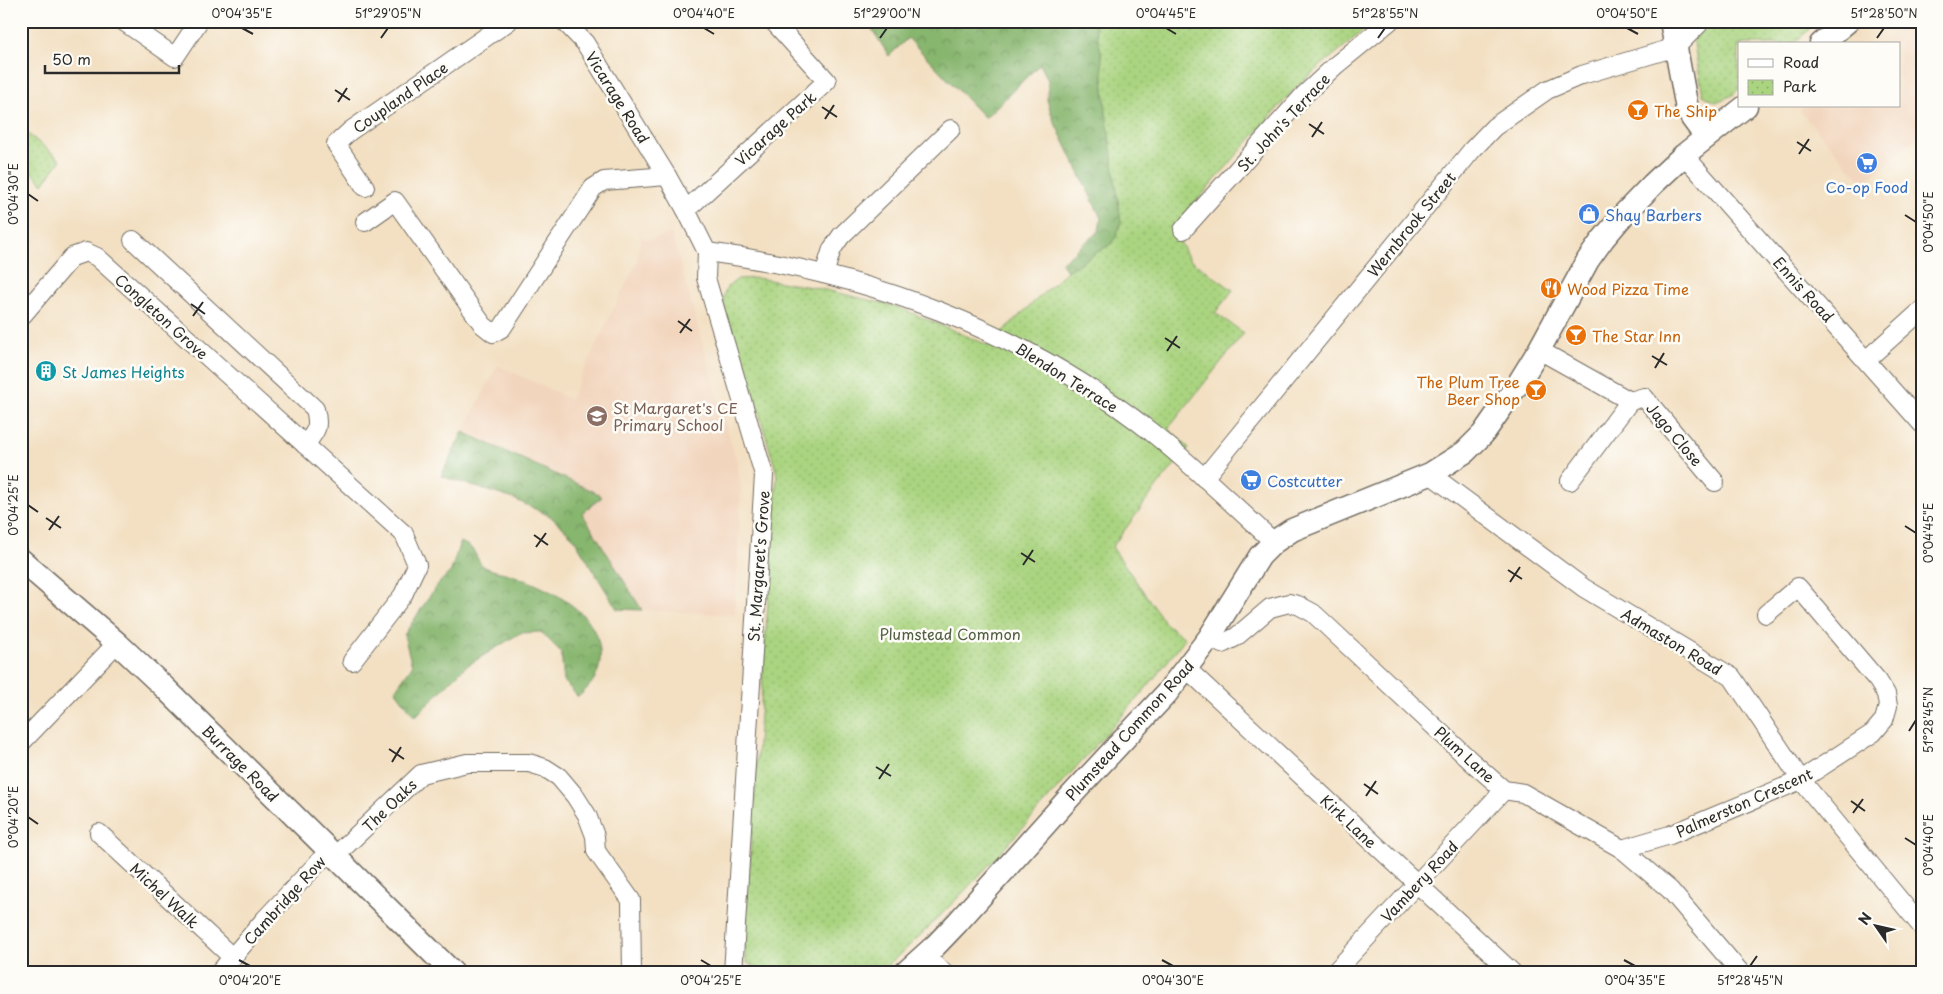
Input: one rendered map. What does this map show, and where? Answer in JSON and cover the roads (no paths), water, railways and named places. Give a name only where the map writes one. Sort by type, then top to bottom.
[{"type":"street","points":[[123,21],[175,57],[199,21]]},
{"type":"street","name":"Coupland Place","points":[[365,187],[336,144],[350,131],[509,21]]},
{"type":"street","name":"Vicarage Road","points":[[564,21],[585,43],[667,176]]},
{"type":"street","name":"Vicarage Park","points":[[686,210],[827,81],[773,21]]},
{"type":"street","name":"St. John's Terrace","points":[[1183,230],[1304,95],[1336,65],[1390,21]]},
{"type":"street","points":[[1671,21],[1687,109],[1706,137]]},
{"type":"street","points":[[1676,47],[1698,25],[1699,21]]},
{"type":"street","points":[[1823,42],[1848,21]]},
{"type":"street","name":"Wernbrook Street","points":[[1204,478],[1472,150],[1494,127],[1547,90],[1582,75],[1676,47]]},
{"type":"street","name":"Plumstead Common Road","points":[[905,973],[957,924],[1187,669],[1209,638],[1260,556],[1274,542],[1292,530],[1430,474],[1465,452],[1483,434],[1502,409],[1539,350],[1588,260],[1603,239],[1630,207],[1684,155],[1743,108]]},
{"type":"street","points":[[824,274],[832,249],[841,236],[951,129]]},
{"type":"street","name":"Ennis Road","points":[[1684,155],[1922,424]]},
{"type":"street","points":[[364,222],[395,200],[484,325],[493,333],[502,328],[594,188],[604,181],[667,176]]},
{"type":"street","name":"St. Margaret's Grove","points":[[667,176],[707,252],[706,278],[764,475],[733,973]]},
{"type":"street","points":[[133,240],[315,409],[318,422],[314,435],[305,445]]},
{"type":"street","name":"Congleton Grove","points":[[21,317],[72,257],[86,252],[97,257],[404,534],[417,565],[404,595],[352,661]]},
{"type":"street","name":"Blendon Terrace","points":[[707,252],[824,274],[898,295],[1004,339],[1063,372],[1143,426],[1204,478],[1274,542]]},
{"type":"street","points":[[1866,360],[1922,310]]},
{"type":"street","name":"Jago Close","points":[[1539,350],[1630,401]]},
{"type":"street","name":"Jago Close","points":[[1570,481],[1630,401],[1644,397],[1715,482]]},
{"type":"street","name":"Admaston Road","points":[[1430,474],[1584,588],[1732,677],[1801,780],[1922,927]]},
{"type":"street","name":"Burrage Road","points":[[21,560],[117,643],[172,694],[453,973]]},
{"type":"street","name":"Palmerston Crescent","points":[[1622,849],[1670,835],[1801,780],[1873,733],[1884,720],[1888,706],[1886,694],[1878,681],[1798,588],[1766,614]]},
{"type":"street","name":"Plum Lane","points":[[1209,638],[1222,644],[1236,637],[1270,608],[1289,603],[1298,605],[1313,613],[1504,790],[1523,793],[1622,849],[1670,890],[1741,972]]},
{"type":"street","points":[[21,743],[117,643]]},
{"type":"street","name":"Kirk Lane","points":[[1187,669],[1513,973]]},
{"type":"street","name":"The Oaks","points":[[332,853],[421,774],[467,763],[529,763],[544,768],[559,777],[587,814],[595,836],[596,852],[631,900],[632,973]]},
{"type":"street","name":"Vambery Road","points":[[1334,973],[1504,790]]},
{"type":"street","name":"Michel Walk","points":[[99,833],[232,957]]},
{"type":"street","name":"Cambridge Row","points":[[219,973],[265,919],[332,853]]},
{"type":"street","points":[[924,957],[945,973]]},
{"type":"place","name":"The Ship","points":[[1638,110]]},
{"type":"place","name":"Co-op Food","points":[[1867,163]]},
{"type":"place","name":"Shay Barbers","points":[[1589,214]]},
{"type":"place","name":"Wood Pizza Time","points":[[1551,288]]},
{"type":"place","name":"The Star Inn","points":[[1576,335]]},
{"type":"place","name":"St James Heights","points":[[46,371]]},
{"type":"place","name":"The Plum Tree Beer Shop","points":[[1536,390]]},
{"type":"place","name":"St Margaret's CE Primary School","points":[[597,416]]},
{"type":"place","name":"Costcutter","points":[[1251,480]]},
{"type":"park label","name":"Plumstead Common","points":[[950,633]]}]
